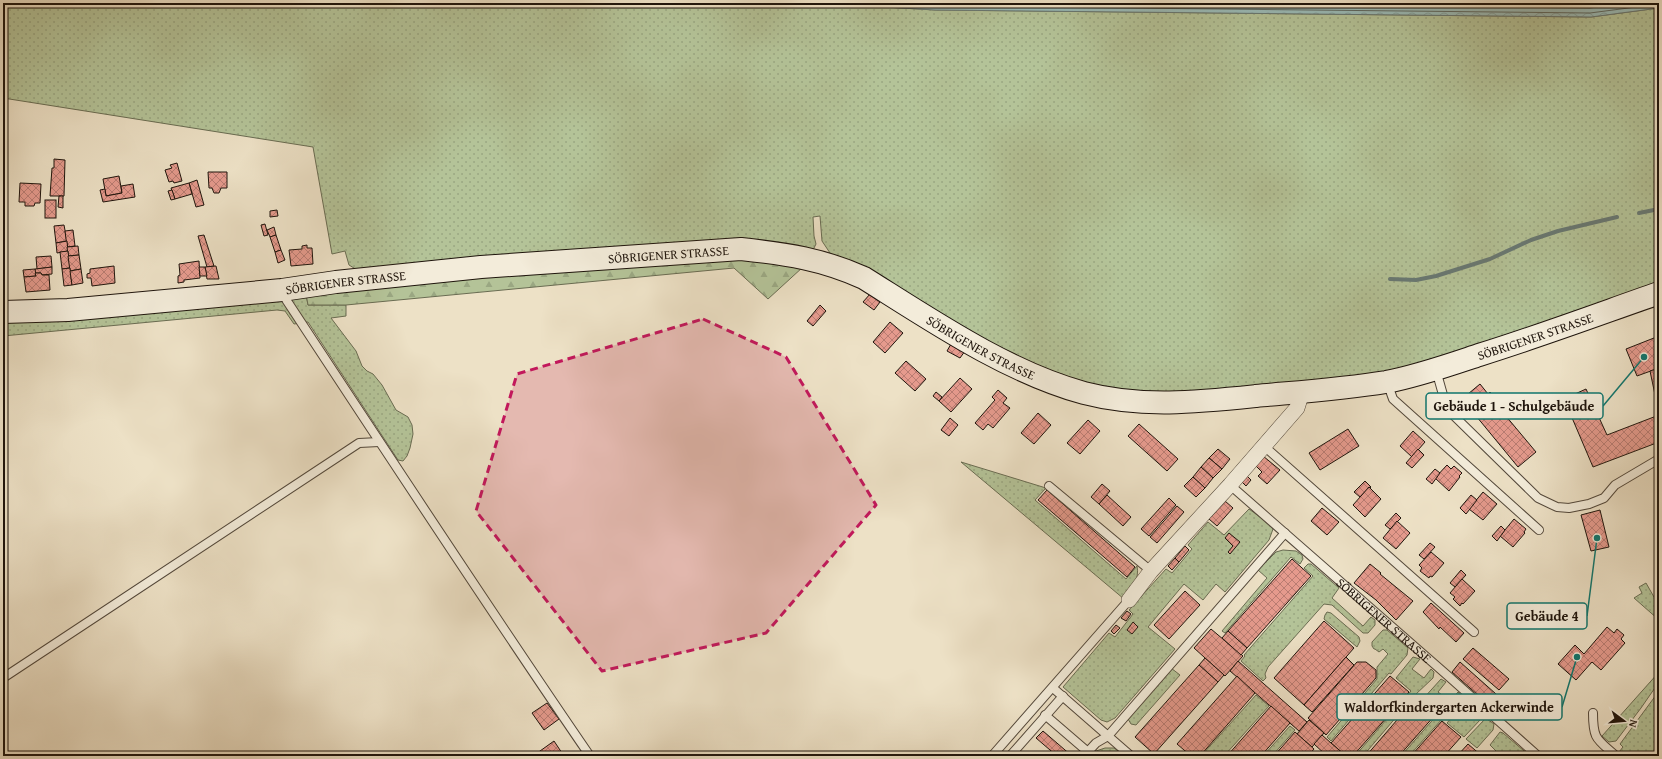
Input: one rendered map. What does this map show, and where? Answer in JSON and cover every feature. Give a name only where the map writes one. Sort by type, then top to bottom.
[{"type":"street","name":"SÖBRIGENER STRASSE","points":[[3,312],[68,310],[282,290],[336,282],[481,268],[741,249],[782,254],[825,262],[864,278],[930,319],[1014,366],[1038,377],[1083,392],[1109,398],[1136,402],[1186,403],[1387,382],[1435,369],[1500,348],[1659,293]]},
{"type":"street","points":[[1129,600],[1151,571],[1230,485],[1297,408],[1302,392]]},
{"type":"lane","points":[[282,290],[287,301],[379,442],[590,756]]},
{"type":"lane","points":[[1435,369],[1447,409],[1538,498],[1547,503],[1568,508],[1604,498],[1615,485],[1659,459]]},
{"type":"lane","points":[[1387,382],[1394,398],[1539,530]]},
{"type":"lane","points":[[3,678],[359,443],[379,442]]},
{"type":"lane","points":[[1264,446],[1474,632]]},
{"type":"lane","name":"SÖBRIGENER STRASSE","points":[[1230,485],[1448,675],[1538,756]]},
{"type":"lane","points":[[1049,486],[1151,571]]},
{"type":"lane","points":[[1046,715],[1086,754],[1096,743],[1108,736],[1284,533]]},
{"type":"lane","points":[[992,756],[1129,600]]},
{"type":"lane","points":[[1053,688],[1131,756]]},
{"type":"lane","points":[[1010,756],[1063,696]]},
{"type":"lane","points":[[1592,713],[1593,730],[1596,737],[1616,756]]},
{"type":"highlighted area","points":[[703,319],[786,357],[876,505],[766,633],[602,671],[476,511],[517,374]]},
{"type":"green space","points":[[3,3],[818,3],[935,10],[1591,17],[1659,8],[1659,285],[1386,377],[1137,396],[1042,372],[834,259],[822,241],[820,216],[813,217],[816,244],[813,250],[362,273],[349,265],[345,251],[332,254],[313,147],[3,98]]},
{"type":"green space","points":[[739,259],[803,267],[768,299],[734,268],[346,305],[308,305],[306,294],[481,277]]},
{"type":"green space","points":[[306,294],[308,305],[346,305],[346,316],[331,318],[356,351],[362,366],[373,374],[382,385],[396,410],[408,417],[412,425],[413,434],[410,448],[403,461],[398,460],[308,322],[294,324],[285,311],[277,310],[3,336],[3,322]]},
{"type":"green space","points":[[961,462],[1046,488],[1035,500],[1126,579],[1137,566],[1138,571],[1136,580],[1124,599]]},
{"type":"green space","points":[[1249,509],[1271,525],[1273,529],[1269,540],[1225,592],[1216,584],[1203,600],[1184,584],[1148,627],[1175,649],[1115,718],[1107,722],[1101,720],[1063,687],[1109,633],[1115,637],[1133,614],[1129,610],[1166,569],[1172,573],[1192,549],[1188,545],[1208,522],[1224,535]]},
{"type":"green space","points":[[1283,550],[1296,551],[1302,555],[1303,559],[1300,564],[1291,557],[1225,633],[1222,631],[1267,578],[1258,570],[1276,552]]},
{"type":"green space","points":[[1308,564],[1311,564],[1339,588],[1332,598],[1363,626],[1371,617],[1375,620],[1375,625],[1368,633],[1363,633],[1332,605],[1324,604],[1268,667],[1265,674],[1266,678],[1263,681],[1241,661],[1245,656],[1244,655],[1313,576],[1304,568]]},
{"type":"green space","points":[[1646,583],[1654,597],[1659,601],[1659,620],[1634,598],[1642,593],[1639,587]]},
{"type":"green space","points":[[1327,612],[1331,613],[1359,637],[1360,641],[1357,647],[1324,619]]},
{"type":"green space","points":[[1383,630],[1387,630],[1408,648],[1407,655],[1391,674],[1389,673],[1331,741],[1327,737],[1377,679],[1377,667],[1388,654],[1383,649],[1379,652],[1374,649],[1372,642]]},
{"type":"green space","points":[[1413,657],[1420,659],[1412,669],[1424,678],[1431,669],[1434,672],[1433,678],[1415,695],[1363,756],[1355,756],[1411,691],[1396,678]]},
{"type":"green space","points":[[1171,668],[1180,675],[1136,725],[1131,724],[1128,719],[1129,716]]},
{"type":"green space","points":[[1659,672],[1659,682],[1641,708],[1616,741],[1609,742],[1602,736]]},
{"type":"green space","points":[[1441,679],[1446,682],[1438,692],[1450,701],[1458,692],[1461,696],[1460,699],[1409,756],[1401,756],[1437,715],[1422,700]]},
{"type":"green space","points":[[1659,691],[1659,756],[1624,756],[1619,752],[1623,747],[1620,744]]},
{"type":"green space","points":[[1256,695],[1269,706],[1224,756],[1201,756]]},
{"type":"green space","points":[[1467,702],[1482,714],[1481,719],[1464,737],[1447,723],[1464,703]]},
{"type":"green space","points":[[1485,719],[1494,724],[1493,730],[1477,748],[1466,739]]},
{"type":"green space","points":[[1290,726],[1295,730],[1272,756],[1263,756]]},
{"type":"green space","points":[[1500,732],[1530,756],[1501,756],[1490,745]]},
{"type":"green space","points":[[1105,748],[1114,748],[1125,756],[1090,756],[1096,751]]},
{"type":"water","points":[[818,3],[1659,3],[1659,8],[1591,17],[935,10]]},
{"type":"building","points":[[54,159],[65,160],[64,196],[50,196]]},
{"type":"building","points":[[177,163],[182,181],[174,183],[173,181],[169,182],[165,170],[172,168],[170,165]]},
{"type":"building","points":[[208,172],[227,172],[227,188],[221,188],[219,193],[214,193],[212,188],[209,188]]},
{"type":"building","points":[[119,176],[122,193],[106,196],[103,179]]},
{"type":"building","points":[[197,180],[204,205],[196,207],[189,183]]},
{"type":"building","points":[[20,183],[41,184],[40,203],[35,203],[34,206],[25,206],[25,202],[19,202]]},
{"type":"building","points":[[189,183],[192,194],[175,199],[171,188]]},
{"type":"building","points":[[133,184],[135,197],[103,202],[100,190],[105,189],[106,196],[122,193],[121,186]]},
{"type":"building","points":[[172,190],[175,199],[171,200],[168,191]]},
{"type":"building","points":[[59,196],[63,196],[63,208],[58,207]]},
{"type":"building","points":[[45,200],[56,200],[56,218],[45,218]]},
{"type":"building","points":[[277,210],[278,216],[270,217],[270,211]]},
{"type":"building","points":[[265,224],[268,235],[264,236],[261,225]]},
{"type":"building","points":[[64,225],[67,241],[56,243],[54,226]]},
{"type":"building","points":[[274,227],[276,235],[270,237],[267,230]]},
{"type":"building","points":[[73,230],[75,246],[67,247],[65,231]]},
{"type":"building","points":[[204,235],[214,266],[207,267],[198,236]]},
{"type":"building","points":[[276,235],[281,250],[275,252],[270,237]]},
{"type":"building","points":[[67,241],[68,251],[57,253],[56,243]]},
{"type":"building","points":[[307,245],[307,248],[312,248],[313,264],[291,266],[289,250],[302,249],[302,246]]},
{"type":"building","points":[[78,246],[79,255],[68,256],[67,247]]},
{"type":"building","points":[[281,250],[285,260],[278,263],[275,252]]},
{"type":"building","points":[[68,251],[70,268],[62,269],[60,252]]},
{"type":"building","points":[[79,255],[81,269],[70,271],[68,256]]},
{"type":"building","points":[[51,256],[52,267],[37,269],[36,257]]},
{"type":"building","points":[[199,261],[200,278],[184,280],[184,282],[178,283],[178,276],[180,275],[179,264]]},
{"type":"building","points":[[114,266],[115,283],[92,286],[91,278],[87,278],[87,274],[90,273],[90,269]]},
{"type":"building","points":[[216,266],[219,279],[207,279],[205,267]]},
{"type":"building","points":[[52,267],[52,274],[42,275],[41,273],[35,273],[35,269]]},
{"type":"building","points":[[199,267],[205,267],[207,276],[200,276]]},
{"type":"building","points":[[70,268],[72,285],[64,286],[62,269]]},
{"type":"building","points":[[35,269],[36,276],[24,277],[23,270]]},
{"type":"building","points":[[81,269],[83,283],[72,285],[70,271]]},
{"type":"building","points":[[35,273],[49,275],[50,290],[26,292],[24,277],[36,276]]},
{"type":"building","points":[[870,294],[880,302],[874,310],[863,302]]},
{"type":"building","points":[[820,305],[826,311],[813,326],[807,321]]},
{"type":"building","points":[[890,322],[903,333],[885,353],[873,342]]},
{"type":"building","points":[[1659,336],[1659,368],[1637,376],[1626,349]]},
{"type":"building","points":[[951,344],[965,351],[960,358],[947,351]]},
{"type":"building","points":[[906,361],[926,379],[915,391],[895,373]]},
{"type":"building","points":[[1659,368],[1659,414],[1650,371]]},
{"type":"building","points":[[960,378],[972,389],[951,412],[939,401]]},
{"type":"building","points":[[1480,384],[1488,394],[1490,392],[1497,401],[1495,403],[1536,452],[1518,467],[1472,411],[1466,416],[1458,406],[1464,401],[1462,399]]},
{"type":"building","points":[[1586,389],[1607,435],[1659,415],[1659,442],[1593,467],[1564,399]]},
{"type":"building","points":[[998,390],[1007,398],[1003,403],[1010,408],[993,428],[988,424],[983,430],[975,423],[995,400],[992,397]]},
{"type":"building","points":[[936,392],[942,397],[939,401],[933,396]]},
{"type":"building","points":[[1038,413],[1051,425],[1034,444],[1021,433]]},
{"type":"building","points":[[950,418],[958,425],[949,436],[941,430]]},
{"type":"building","points":[[1088,420],[1100,431],[1080,454],[1067,443]]},
{"type":"building","points":[[1139,424],[1178,459],[1167,471],[1128,436]]},
{"type":"building","points":[[1348,429],[1359,446],[1320,470],[1309,453]]},
{"type":"building","points":[[1413,431],[1425,442],[1412,457],[1400,446]]},
{"type":"building","points":[[1218,449],[1230,459],[1222,469],[1209,458]]},
{"type":"building","points":[[1418,449],[1424,455],[1412,468],[1406,463]]},
{"type":"building","points":[[1263,456],[1280,470],[1267,484],[1258,476],[1262,472],[1255,465]]},
{"type":"building","points":[[1209,458],[1222,469],[1213,478],[1201,467]]},
{"type":"building","points":[[1447,465],[1451,469],[1454,466],[1462,473],[1449,491],[1435,478]]},
{"type":"building","points":[[1201,467],[1213,478],[1205,488],[1193,477]]},
{"type":"building","points":[[1435,469],[1440,473],[1432,484],[1426,479]]},
{"type":"building","points":[[1246,475],[1251,480],[1246,486],[1241,481]]},
{"type":"building","points":[[1193,477],[1205,488],[1196,497],[1184,486]]},
{"type":"building","points":[[1365,481],[1371,487],[1360,497],[1354,492]]},
{"type":"building","points":[[1102,484],[1110,491],[1099,504],[1091,497]]},
{"type":"building","points":[[1369,487],[1381,499],[1365,517],[1353,505]]},
{"type":"building","points":[[1047,490],[1135,567],[1127,577],[1038,500]]},
{"type":"building","points":[[1483,492],[1497,504],[1483,520],[1469,509]]},
{"type":"building","points":[[1107,495],[1131,517],[1123,526],[1099,504]]},
{"type":"building","points":[[1471,495],[1477,500],[1466,514],[1460,508]]},
{"type":"building","points":[[1169,498],[1176,505],[1149,536],[1141,529]]},
{"type":"building","points":[[1225,501],[1233,508],[1217,526],[1209,519]]},
{"type":"building","points":[[1177,506],[1184,512],[1157,543],[1150,537]]},
{"type":"building","points":[[1322,508],[1339,522],[1327,535],[1311,521]]},
{"type":"building","points":[[1600,510],[1609,547],[1591,551],[1581,515]]},
{"type":"building","points":[[1396,513],[1401,518],[1390,529],[1385,525]]},
{"type":"building","points":[[1514,519],[1526,529],[1524,532],[1525,533],[1513,547],[1500,536]]},
{"type":"building","points":[[1397,521],[1410,533],[1396,549],[1383,538]]},
{"type":"building","points":[[1501,526],[1505,530],[1497,541],[1492,536]]},
{"type":"building","points":[[1229,533],[1240,542],[1230,554],[1228,552],[1233,546],[1225,538]]},
{"type":"building","points":[[1430,543],[1435,547],[1424,559],[1419,555]]},
{"type":"building","points":[[1185,546],[1189,550],[1179,562],[1175,558]]},
{"type":"building","points":[[1431,552],[1444,563],[1432,577],[1430,576],[1429,578],[1420,571],[1422,568],[1419,565]]},
{"type":"building","points":[[1175,558],[1179,562],[1172,570],[1168,566]]},
{"type":"building","points":[[1292,559],[1311,576],[1247,648],[1228,631]]},
{"type":"building","points":[[1370,564],[1413,601],[1396,620],[1376,600],[1354,583]]},
{"type":"building","points":[[1461,570],[1466,575],[1455,587],[1450,583]]},
{"type":"building","points":[[1462,579],[1475,591],[1460,606],[1453,599],[1455,597],[1450,593]]},
{"type":"building","points":[[1185,591],[1200,605],[1169,639],[1154,625]]},
{"type":"building","points":[[1431,603],[1464,633],[1456,642],[1440,627],[1439,629],[1423,612]]},
{"type":"building","points":[[1127,611],[1131,614],[1126,621],[1121,618]]},
{"type":"building","points":[[1324,621],[1354,648],[1304,705],[1274,678]]},
{"type":"building","points":[[1133,622],[1138,627],[1132,634],[1127,630]]},
{"type":"building","points":[[1116,625],[1120,628],[1114,634],[1111,631]]},
{"type":"building","points":[[1607,627],[1614,633],[1617,629],[1624,635],[1621,639],[1625,643],[1601,670],[1592,662],[1576,680],[1558,664],[1575,645],[1584,654]]},
{"type":"building","points":[[1211,629],[1243,656],[1225,676],[1194,648]]},
{"type":"building","points":[[1228,631],[1247,648],[1241,655],[1222,638]]},
{"type":"building","points":[[1473,648],[1509,679],[1499,690],[1463,659]]},
{"type":"building","points":[[1346,657],[1354,665],[1312,712],[1304,705]]},
{"type":"building","points":[[1205,658],[1224,675],[1218,682],[1199,665]]},
{"type":"building","points":[[1238,661],[1307,722],[1299,731],[1230,671]]},
{"type":"building","points":[[1357,662],[1366,662],[1376,670],[1376,678],[1326,735],[1308,718]]},
{"type":"building","points":[[1460,662],[1505,702],[1497,712],[1452,672]]},
{"type":"building","points":[[1199,665],[1218,682],[1154,754],[1135,737]]},
{"type":"building","points":[[1237,676],[1255,693],[1200,756],[1191,756],[1177,744]]},
{"type":"building","points":[[1390,676],[1409,692],[1353,756],[1346,756],[1331,743]]},
{"type":"building","points":[[1416,698],[1435,715],[1399,756],[1366,756]]},
{"type":"building","points":[[547,703],[559,719],[544,730],[532,713]]},
{"type":"building","points":[[1271,706],[1290,723],[1261,756],[1227,756]]},
{"type":"building","points":[[1309,720],[1324,733],[1312,747],[1297,734]]},
{"type":"building","points":[[1442,721],[1461,737],[1444,756],[1411,756]]},
{"type":"building","points":[[1043,731],[1072,756],[1057,756],[1036,738]]},
{"type":"building","points":[[1295,732],[1314,749],[1308,756],[1274,756]]},
{"type":"building","points":[[1322,735],[1346,756],[1327,756],[1314,744]]},
{"type":"building","points":[[554,741],[564,756],[533,756]]},
{"type":"building","points":[[1468,744],[1482,756],[1457,756]]},
{"type":"waterway","points":[[1639,213],[1659,209]]},
{"type":"waterway","points":[[1390,279],[1416,280],[1436,276],[1490,259],[1531,240],[1558,231],[1617,217]]},
{"type":"place","name":"Gebäude 1 - Schulgebäude","points":[[1644,357]]},
{"type":"place","name":"Gebäude 4","points":[[1597,538]]},
{"type":"place","name":"Waldorfkindergarten Ackerwinde","points":[[1577,657]]}]
